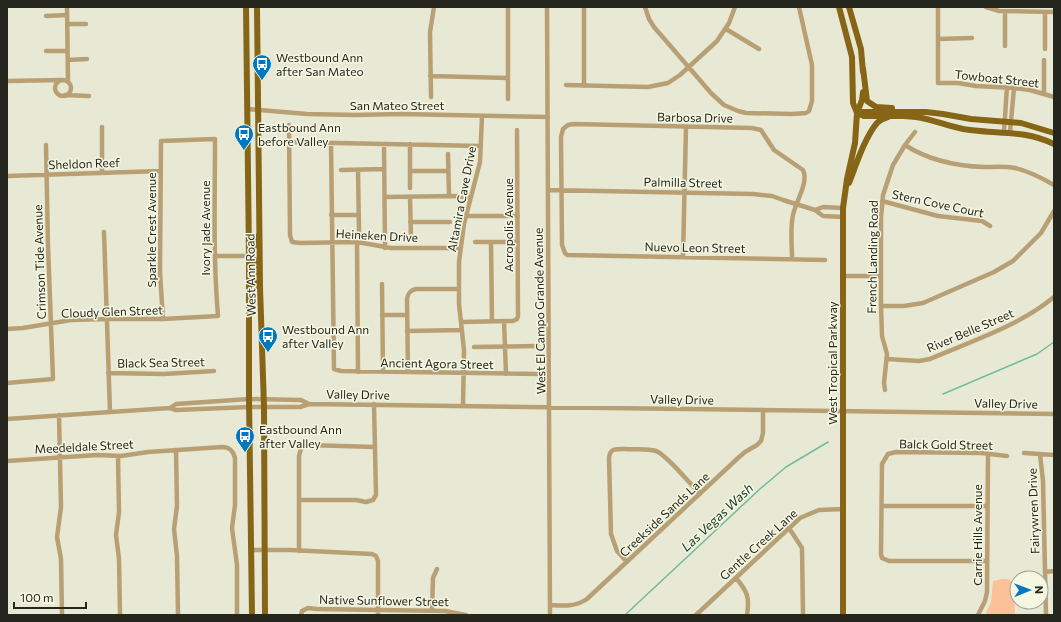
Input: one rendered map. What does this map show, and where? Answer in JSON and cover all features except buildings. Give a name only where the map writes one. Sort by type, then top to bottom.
[{"type":"main road","name":"West Ann Road","points":[[246,7],[252,615]]},
{"type":"main road","name":"West Ann Road","points":[[257,7],[260,288],[264,399],[265,615]]},
{"type":"main road","name":"West Tropical Parkway","points":[[839,7],[852,57],[853,103],[857,113]]},
{"type":"main road","name":"West Tropical Parkway","points":[[843,615],[843,197],[855,143],[857,113],[862,100],[863,68],[861,49],[849,7]]},
{"type":"main road","points":[[863,68],[866,98],[871,104],[881,107],[928,109],[943,114]]},
{"type":"main road","points":[[857,113],[911,112],[943,114],[974,120],[1008,121],[1035,126],[1054,133]]},
{"type":"main road","points":[[857,113],[864,116],[916,117],[970,130],[1007,132],[1032,136],[1054,144]]},
{"type":"main road","points":[[843,197],[860,154],[870,135],[878,122],[889,116]]},
{"type":"main road","points":[[260,230],[249,256],[254,260],[255,285],[260,288]]},
{"type":"street","points":[[63,95],[68,94],[71,89],[68,82],[67,7]]},
{"type":"street","points":[[431,97],[430,32],[434,7]]},
{"type":"street","points":[[508,7],[508,99]]},
{"type":"street","name":"West El Campo Grande Avenue","points":[[547,7],[550,615]]},
{"type":"street","points":[[584,7],[584,86]]},
{"type":"street","points":[[646,7],[654,27],[717,100],[724,105],[738,111],[752,113],[801,114],[809,111],[812,101],[812,65],[799,7]]},
{"type":"street","points":[[566,85],[648,87],[662,85],[674,80],[712,47],[726,29],[735,7]]},
{"type":"street","points":[[938,7],[938,39],[972,38]]},
{"type":"street","points":[[986,7],[999,11],[1054,12]]},
{"type":"street","points":[[1005,11],[1005,46]]},
{"type":"street","points":[[1045,12],[1045,49]]},
{"type":"street","points":[[46,16],[67,15]]},
{"type":"street","points":[[67,24],[86,24]]},
{"type":"street","points":[[726,29],[759,49]]},
{"type":"street","name":"Towboat Street","points":[[938,39],[938,83],[958,83],[976,86],[1014,88],[1030,90],[1054,97]]},
{"type":"street","points":[[46,51],[67,51]]},
{"type":"street","points":[[68,60],[87,59]]},
{"type":"street","points":[[1044,60],[1044,94]]},
{"type":"street","points":[[430,76],[508,78]]},
{"type":"street","points":[[7,81],[63,80],[68,82]]},
{"type":"street","points":[[63,80],[56,84],[58,94],[89,96]]},
{"type":"street","points":[[1007,88],[1008,121]]},
{"type":"street","points":[[1007,132],[1014,88]]},
{"type":"street","name":"San Mateo Street","points":[[247,109],[315,114],[548,117]]},
{"type":"street","name":"Altamira Cave Drive","points":[[463,406],[464,350],[459,289],[460,248],[470,198],[479,167],[482,116]]},
{"type":"street","points":[[289,125],[289,142],[481,146]]},
{"type":"street","name":"Barbosa Drive","points":[[562,190],[562,137],[563,129],[568,125],[758,128],[761,130],[774,150],[803,170],[806,178],[796,205]]},
{"type":"street","points":[[102,127],[102,173]]},
{"type":"street","points":[[683,257],[686,127]]},
{"type":"street","name":"Acropolis Avenue","points":[[504,321],[516,320],[518,316],[517,130]]},
{"type":"street","name":"French Landing Road","points":[[885,390],[884,383],[887,359],[882,336],[880,218],[888,175],[905,145],[915,132]]},
{"type":"street","name":"Ivory Jade Avenue","points":[[161,141],[214,140],[216,256],[214,277],[218,316]]},
{"type":"street","name":"Sparkle Crest Avenue","points":[[161,141],[160,266],[163,319]]},
{"type":"street","name":"Heineken Drive","points":[[289,142],[290,235],[292,242],[364,242],[385,248],[460,248]]},
{"type":"street","points":[[331,143],[332,242]]},
{"type":"street","points":[[384,144],[385,248]]},
{"type":"street","points":[[410,144],[410,188]]},
{"type":"street","name":"Crimson Tide Avenue","points":[[7,383],[53,379],[46,145]]},
{"type":"street","points":[[905,145],[923,156],[965,165],[1005,167],[1021,170],[1043,178],[1054,185]]},
{"type":"street","points":[[448,154],[449,196]]},
{"type":"street","points":[[341,170],[384,169]]},
{"type":"street","points":[[358,170],[358,232]]},
{"type":"street","name":"Sheldon Reef","points":[[7,176],[161,171]]},
{"type":"street","points":[[410,171],[448,171]]},
{"type":"street","name":"Palmilla Street","points":[[548,190],[763,195],[815,210],[821,215],[843,217]]},
{"type":"street","name":"Nuevo Leon Street","points":[[562,190],[562,245],[565,253],[570,255],[825,260]]},
{"type":"street","points":[[385,197],[449,196],[470,198]]},
{"type":"street","points":[[410,197],[411,239]]},
{"type":"street","name":"Stern Cove Court","points":[[882,201],[938,216],[982,221],[990,226]]},
{"type":"street","points":[[792,259],[793,220],[796,205]]},
{"type":"street","name":"Palmilla Street","points":[[815,210],[821,207],[843,208]]},
{"type":"street","points":[[826,216],[827,207]]},
{"type":"street","points":[[881,306],[904,306],[922,303],[994,272],[1013,261],[1030,245],[1041,233],[1054,211]]},
{"type":"street","points":[[331,215],[358,215]]},
{"type":"street","points":[[466,216],[518,216]]},
{"type":"street","points":[[410,222],[450,222]]},
{"type":"street","points":[[104,232],[110,412]]},
{"type":"street","name":"Ancient Agora Street","points":[[332,242],[333,366],[336,371],[537,374]]},
{"type":"street","points":[[357,242],[358,372]]},
{"type":"street","points":[[475,242],[518,242]]},
{"type":"street","points":[[491,242],[492,322]]},
{"type":"street","points":[[216,256],[249,256]]},
{"type":"street","points":[[842,276],[881,276]]},
{"type":"street","points":[[382,284],[383,372]]},
{"type":"street","points":[[408,372],[408,293],[416,289],[459,289]]},
{"type":"street","name":"River Belle Street","points":[[887,359],[919,361],[930,359],[1016,322],[1040,308],[1054,297]]},
{"type":"street","points":[[382,315],[407,315]]},
{"type":"street","name":"Cloudy Glen Street","points":[[7,329],[71,320],[163,319],[218,316]]},
{"type":"street","points":[[461,322],[504,321],[506,374]]},
{"type":"street","points":[[407,331],[462,330]]},
{"type":"street","points":[[474,347],[537,346]]},
{"type":"street","name":"Black Sea Street","points":[[108,373],[164,374],[214,371]]},
{"type":"street","name":"Valley Drive","points":[[170,408],[176,404],[249,399],[301,400],[309,404]]},
{"type":"street","name":"Valley Drive","points":[[7,419],[170,408],[176,410],[249,407],[300,407],[309,404],[1054,414]]},
{"type":"street","points":[[299,500],[356,500],[366,502],[373,500],[376,495],[374,404]]},
{"type":"street","name":"Creekside Sands Lane","points":[[550,605],[572,606],[583,602],[738,458],[759,443],[763,433],[763,410]]},
{"type":"street","points":[[59,415],[61,507],[57,537],[61,559],[62,615]]},
{"type":"street","points":[[299,550],[299,456],[301,449],[307,445],[375,447]]},
{"type":"street","name":"Meedeldale Street","points":[[7,461],[97,455],[118,456],[148,452],[227,447],[232,451],[235,458],[235,505],[232,528],[237,565],[237,615]]},
{"type":"street","points":[[627,562],[617,551],[611,534],[609,458],[610,453],[613,450],[619,448],[650,450],[661,453],[700,494]]},
{"type":"street","points":[[176,450],[177,506],[174,529],[177,556],[178,615]]},
{"type":"street","name":"Balck Gold Street","points":[[882,506],[882,464],[885,457],[891,452],[988,454],[1007,456]]},
{"type":"street","points":[[1024,453],[1054,455]]},
{"type":"street","name":"Carrie Hills Avenue","points":[[978,615],[986,596],[988,454]]},
{"type":"street","name":"Fairywren Drive","points":[[1040,454],[1044,482],[1045,570]]},
{"type":"street","points":[[118,456],[119,512],[116,534],[119,559],[120,615]]},
{"type":"street","points":[[987,506],[882,506],[881,554],[882,558],[890,561],[987,561]]},
{"type":"street","name":"Gentle Creek Lane","points":[[696,615],[800,518],[813,511],[823,509],[844,509]]},
{"type":"street","points":[[789,528],[802,548],[803,615]]},
{"type":"street","points":[[252,550],[264,549],[370,553],[376,556],[378,561],[378,613]]},
{"type":"street","points":[[432,611],[433,578],[437,569]]},
{"type":"street","points":[[736,578],[745,590],[748,599],[747,615]]},
{"type":"street","name":"Native Sunflower Street","points":[[302,613],[308,608],[378,613],[432,611],[457,612],[466,615]]},
{"type":"shaded area","points":[[1002,579],[1009,580],[1009,610],[1015,610],[1015,615],[985,615],[991,602],[993,581]]},
{"type":"waterway","name":"Las Vegas Wash","points":[[943,394],[1037,354],[1054,342]]},
{"type":"waterway","name":"Las Vegas Wash","points":[[625,615],[761,488],[786,467],[828,442]]},
{"type":"place","name":"Westbound Ann after San Mateo","points":[[262,81]]},
{"type":"place","name":"Eastbound Ann before Valley","points":[[244,151]]},
{"type":"place","name":"Westbound Ann after Valley","points":[[268,353]]},
{"type":"place","name":"Eastbound Ann after Valley","points":[[245,453]]}]
